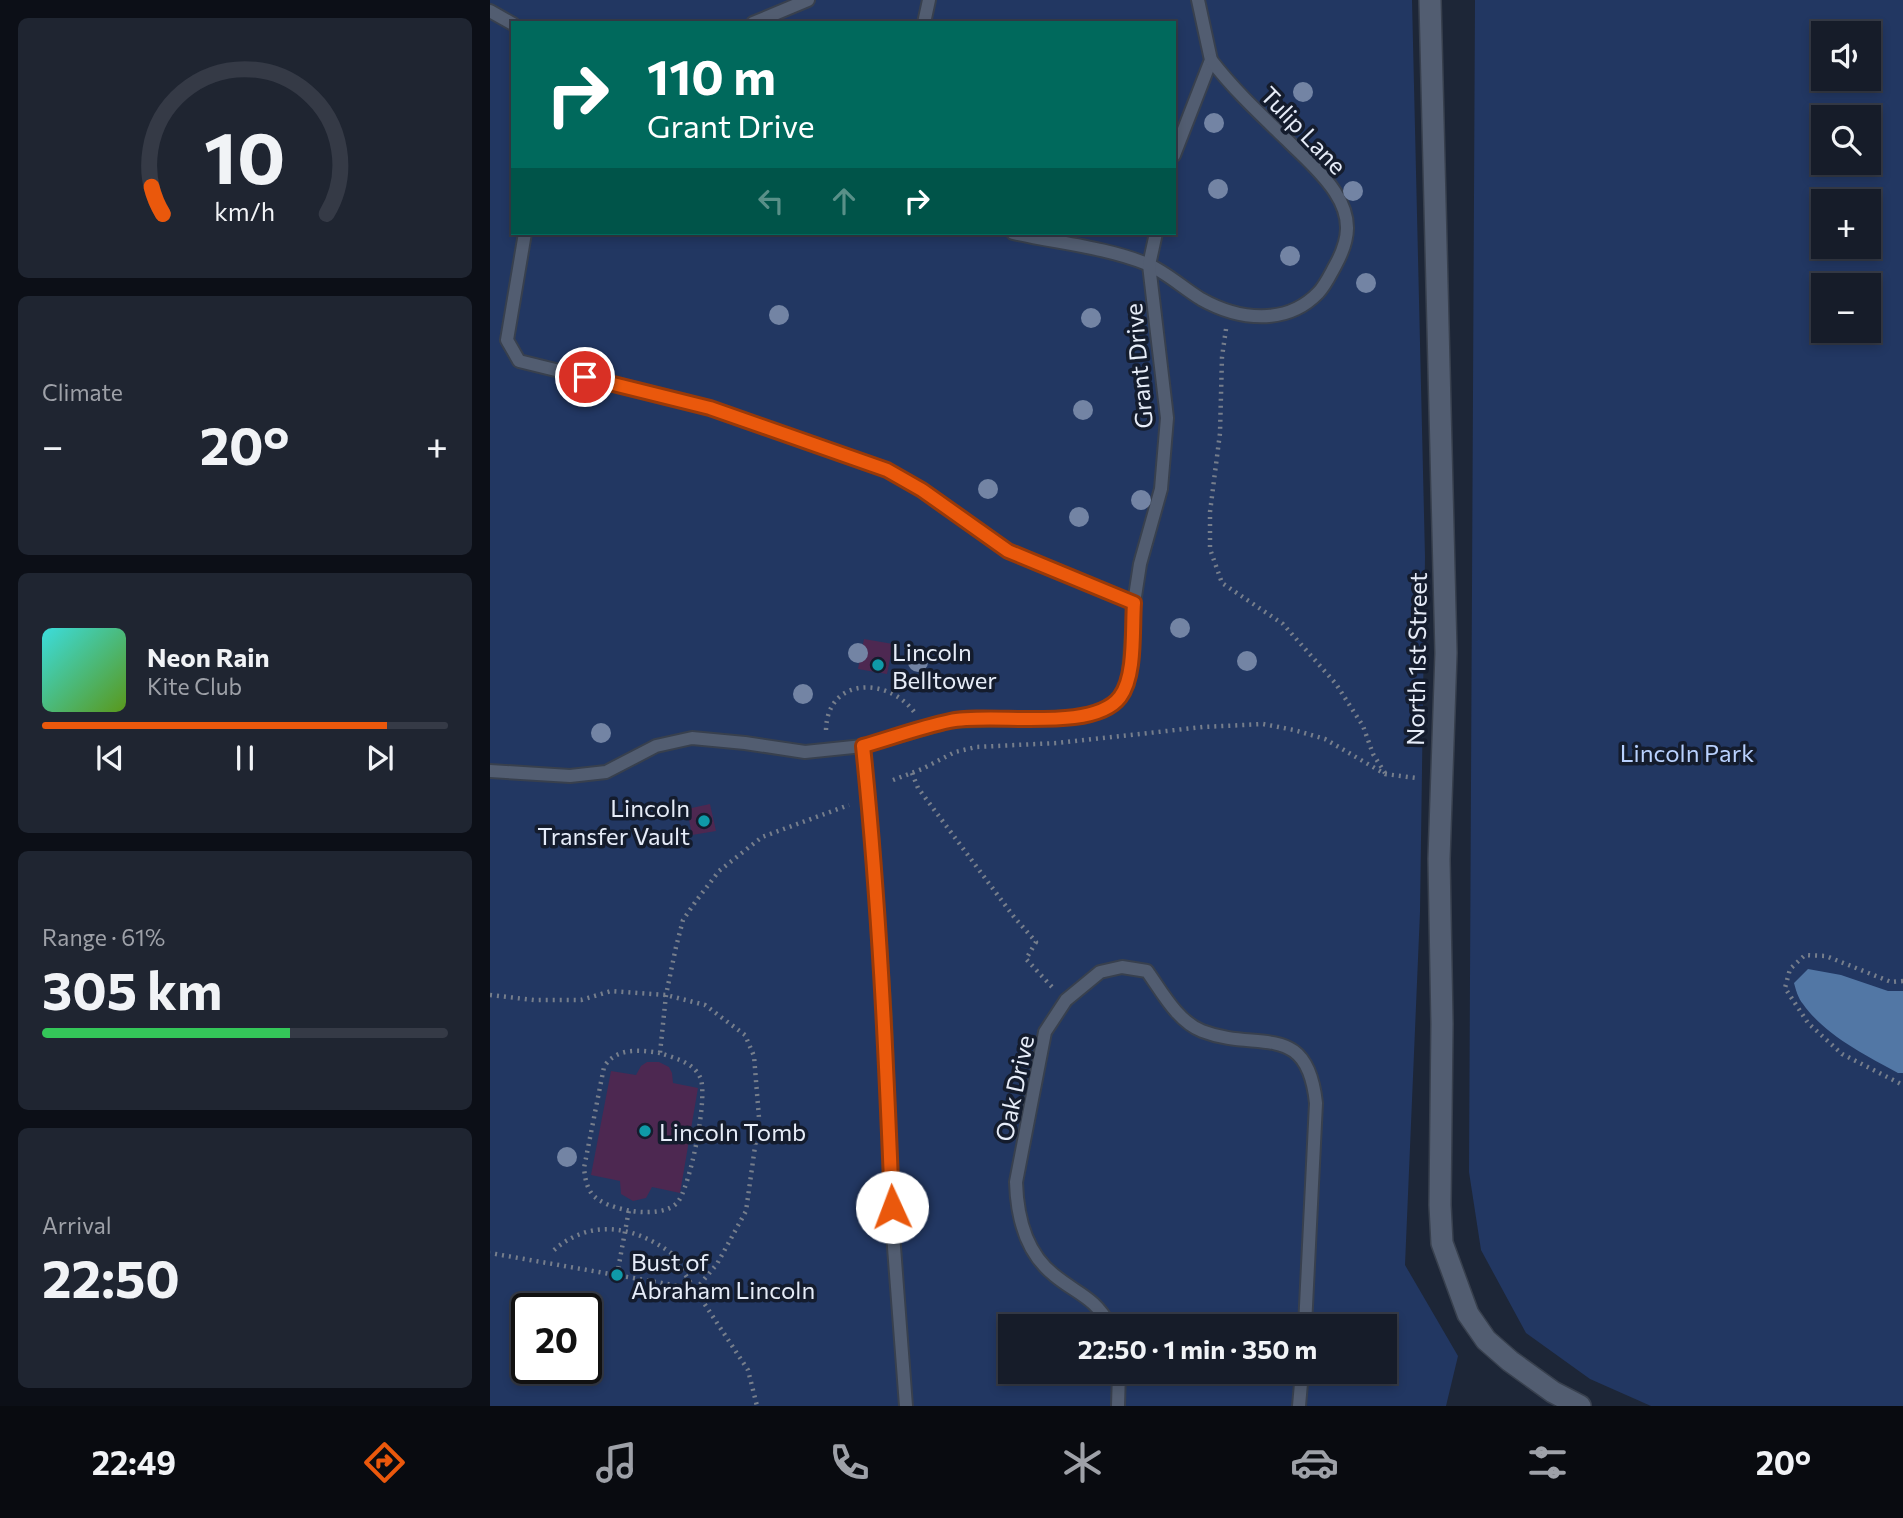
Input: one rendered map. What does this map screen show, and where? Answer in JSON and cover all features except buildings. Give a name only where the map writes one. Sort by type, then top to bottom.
[{"type":"street","name":"North 1st Street","points":[[1430,0],[1446,653],[1439,859],[1442,1244],[1468,1314],[1486,1339],[1510,1361],[1553,1392],[1580,1406]]},
{"type":"lane","points":[[758,21],[808,0]]},
{"type":"lane","points":[[924,21],[929,0]]},
{"type":"lane","points":[[1176,150],[1211,60],[1198,0]]},
{"type":"lane","points":[[490,11],[511,23]]},
{"type":"lane","name":"Tulip Lane","points":[[1023,235],[1112,253],[1149,265],[1201,299],[1228,312],[1264,318],[1283,315],[1305,304],[1320,291],[1345,248],[1349,224],[1336,194],[1318,170],[1231,87],[1211,60]]},
{"type":"lane","points":[[525,235],[507,340],[519,361],[710,408],[887,470],[922,490],[1008,551],[1134,603]]},
{"type":"lane","name":"Grant Drive","points":[[490,771],[570,776],[606,772],[656,746],[692,738],[805,752],[863,746],[951,721],[1080,717],[1102,711],[1118,699],[1128,684],[1134,603],[1140,564],[1161,489],[1167,418],[1149,265],[1156,235]]},
{"type":"lane","points":[[863,746],[885,1017],[893,1234],[906,1406]]},
{"type":"lane","name":"Oak Drive","points":[[1103,1314],[1087,1297],[1055,1276],[1037,1259],[1022,1226],[1016,1203],[1016,1182],[1045,1032],[1066,1000],[1100,972],[1122,967],[1147,971],[1182,1017],[1200,1030],[1226,1037],[1272,1042],[1290,1048],[1303,1059],[1313,1078],[1316,1103],[1306,1314]]},
{"type":"lane","points":[[1118,1406],[1119,1384]]},
{"type":"lane","points":[[1299,1406],[1301,1384]]},
{"type":"path","points":[[1228,312],[1222,357],[1220,433],[1210,512],[1210,549],[1222,583],[1283,624],[1336,684],[1363,726],[1373,754],[1385,774]]},
{"type":"path","points":[[826,749],[829,712],[839,698],[853,689],[872,686],[893,692],[908,704],[925,729]]},
{"type":"path","points":[[893,780],[956,752],[976,747],[1057,743],[1203,727],[1263,724],[1325,739],[1385,774],[1416,778]]},
{"type":"path","points":[[912,773],[918,788],[1036,943],[1026,959],[1058,993]]},
{"type":"path","points":[[660,1053],[666,995],[682,920],[719,871],[762,837],[850,804]]},
{"type":"path","points":[[1903,982],[1891,982],[1826,956],[1805,956],[1790,969],[1785,988],[1808,1023],[1842,1054],[1903,1085]]},
{"type":"path","points":[[490,995],[534,1000],[581,1000],[611,991],[666,995],[705,1005],[745,1035],[754,1056],[759,1118],[746,1211],[717,1264],[696,1289]]},
{"type":"path","points":[[640,1050],[683,1060],[700,1076],[703,1087],[690,1172],[683,1193],[676,1204],[650,1214],[629,1210],[610,1205],[592,1194],[585,1180],[584,1168],[604,1067],[615,1055],[640,1050]]},
{"type":"path","points":[[617,1275],[629,1210]]},
{"type":"path","points":[[554,1250],[567,1239],[596,1228],[653,1240],[671,1253],[748,1370],[757,1406]]},
{"type":"path","points":[[490,1253],[696,1289]]},
{"type":"green space","points":[[490,0],[1412,0],[1425,557],[1420,912],[1405,1265],[1458,1356],[1446,1406],[490,1406]]},
{"type":"green space","name":"Lincoln Park","points":[[1475,0],[1903,0],[1903,1406],[1651,1406],[1590,1379],[1526,1333],[1481,1250],[1469,1172]]},
{"type":"shaded area","points":[[1808,969],[1841,975],[1888,991],[1903,991],[1903,1073],[1898,1073],[1846,1043],[1812,1015],[1800,999],[1794,983]]},
{"type":"place","name":"Lincoln Belltower","points":[[878,665]]},
{"type":"place","name":"Lincoln Transfer Vault","points":[[704,821]]},
{"type":"place","name":"Lincoln Tomb","points":[[645,1131]]},
{"type":"place","name":"Bust of Abraham Lincoln","points":[[617,1275]]},
{"type":"route","points":[[585,377],[710,408],[887,470],[922,490],[1008,551],[1134,603],[1128,684],[1118,699],[1102,711],[1080,717],[951,721],[863,746],[885,1017],[892,1207]]}]
